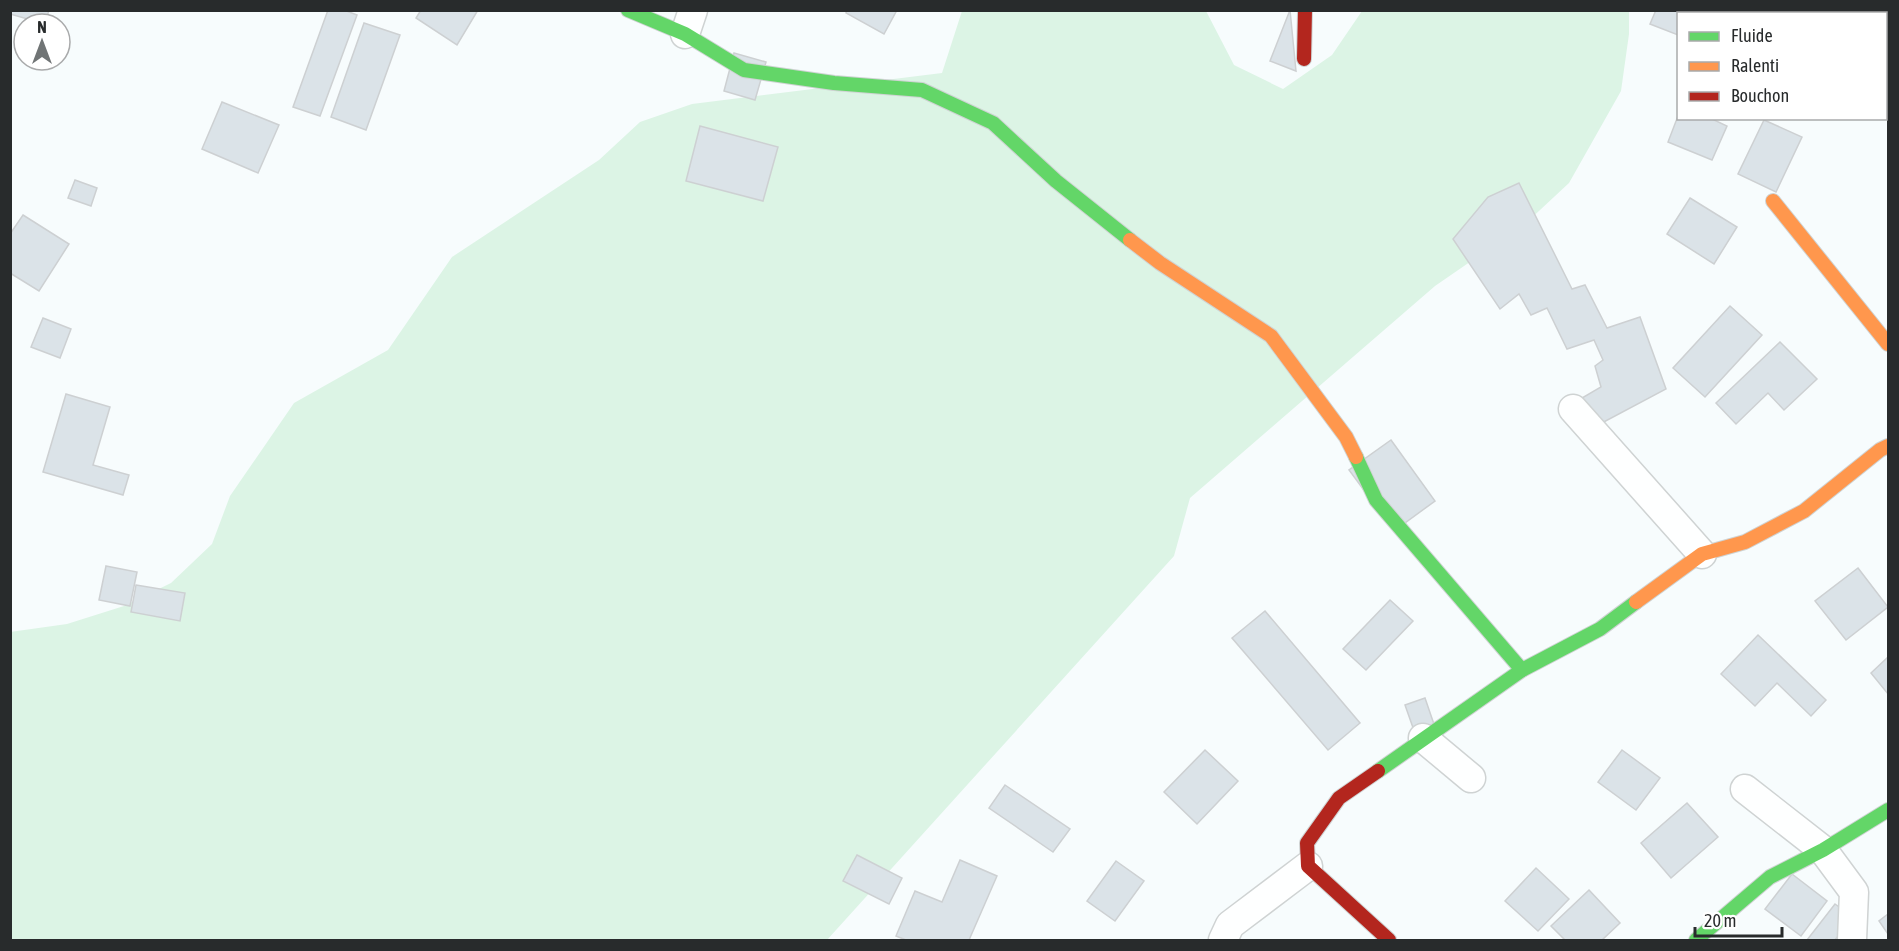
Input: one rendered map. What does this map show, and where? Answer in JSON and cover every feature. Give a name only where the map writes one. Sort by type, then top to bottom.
[{"type":"street","points":[[628,10],[689,22],[744,70],[834,83],[922,90],[993,123],[1056,181],[1160,263],[1271,336],[1346,437],[1376,500],[1522,670]]},
{"type":"street","points":[[1304,59],[1305,10]]},
{"type":"street","points":[[1773,201],[1888,344]]},
{"type":"street","points":[[1573,409],[1702,554]]},
{"type":"street","points":[[1389,940],[1308,866],[1307,843],[1339,798],[1522,670],[1600,629],[1702,554],[1744,542],[1804,511],[1888,446]]},
{"type":"street","points":[[1423,738],[1471,778]]},
{"type":"street","points":[[1744,789],[1823,850],[1854,892],[1852,940]]},
{"type":"street","points":[[1696,940],[1770,877],[1823,850],[1888,810]]},
{"type":"street","points":[[1223,940],[1230,925],[1308,866]]},
{"type":"green space","points":[[962,11],[1206,11],[1234,65],[1283,89],[1332,55],[1362,11],[1629,11],[1629,34],[1621,91],[1569,183],[1525,224],[1435,286],[1190,498],[1174,556],[827,940],[11,940],[10,632],[67,624],[124,606],[171,583],[212,544],[230,496],[294,403],[388,350],[452,257],[599,160],[640,122],[692,104],[942,73]]},
{"type":"building","points":[[10,10],[49,10],[48,12],[12,12],[12,15]]},
{"type":"building","points":[[328,10],[344,10],[357,15],[320,116],[293,107]]},
{"type":"building","points":[[421,10],[478,10],[457,45],[416,18]]},
{"type":"building","points":[[847,10],[897,10],[884,34],[846,13]]},
{"type":"building","points":[[1290,10],[1296,71],[1270,61]]},
{"type":"building","points":[[1656,10],[1702,10],[1701,12],[1677,12],[1677,35],[1650,24]]},
{"type":"building","points":[[364,23],[400,35],[366,130],[331,117]]},
{"type":"building","points":[[734,53],[766,62],[755,100],[724,91]]},
{"type":"building","points":[[222,102],[279,125],[258,173],[202,149]]},
{"type":"building","points":[[1677,119],[1714,120],[1727,126],[1712,160],[1668,142]]},
{"type":"building","points":[[1764,120],[1802,137],[1776,192],[1738,174]]},
{"type":"building","points":[[700,126],[778,147],[763,201],[686,181]]},
{"type":"building","points":[[75,180],[97,188],[91,206],[68,198]]},
{"type":"building","points":[[1519,183],[1572,289],[1585,285],[1607,328],[1640,317],[1666,389],[1600,424],[1582,398],[1601,387],[1595,366],[1603,360],[1594,340],[1567,349],[1547,308],[1531,315],[1519,294],[1500,309],[1453,239],[1488,197]]},
{"type":"building","points":[[1690,198],[1737,227],[1714,264],[1667,234]]},
{"type":"building","points":[[23,215],[69,244],[39,291],[10,273],[10,234]]},
{"type":"building","points":[[1730,306],[1762,335],[1705,397],[1673,368]]},
{"type":"building","points":[[43,318],[71,329],[60,358],[31,347]]},
{"type":"building","points":[[1780,342],[1817,379],[1784,410],[1768,393],[1736,424],[1716,403]]},
{"type":"building","points":[[66,394],[110,407],[93,465],[129,475],[123,495],[43,472]]},
{"type":"building","points":[[1391,440],[1435,501],[1394,531],[1349,470]]},
{"type":"building","points":[[106,566],[137,572],[130,606],[99,600]]},
{"type":"building","points":[[1858,568],[1888,607],[1846,640],[1815,601]]},
{"type":"building","points":[[136,585],[185,593],[180,621],[131,612]]},
{"type":"building","points":[[1390,600],[1413,621],[1366,670],[1343,649]]},
{"type":"building","points":[[1265,611],[1360,723],[1328,750],[1232,638]]},
{"type":"building","points":[[1758,635],[1826,700],[1811,716],[1777,683],[1755,706],[1721,674]]},
{"type":"building","points":[[1888,657],[1888,694],[1871,673]]},
{"type":"building","points":[[1425,698],[1437,733],[1417,739],[1405,705]]},
{"type":"building","points":[[1205,750],[1238,781],[1197,824],[1164,792]]},
{"type":"building","points":[[1622,750],[1660,778],[1636,810],[1598,782]]},
{"type":"building","points":[[1005,785],[1070,829],[1053,852],[989,808]]},
{"type":"building","points":[[1687,803],[1718,837],[1671,878],[1641,843]]},
{"type":"building","points":[[857,855],[902,878],[889,904],[843,881]]},
{"type":"building","points":[[960,860],[997,876],[969,940],[906,940],[896,936],[915,891],[942,902]]},
{"type":"building","points":[[1116,861],[1144,881],[1115,921],[1087,901]]},
{"type":"building","points":[[1536,868],[1569,899],[1538,931],[1505,901]]},
{"type":"building","points":[[1792,874],[1827,901],[1801,936],[1765,909]]},
{"type":"building","points":[[1589,890],[1620,923],[1602,940],[1565,940],[1551,926]]},
{"type":"building","points":[[1835,904],[1853,917],[1835,940],[1807,940]]},
{"type":"building","points":[[1888,914],[1888,934],[1879,921]]},
{"type":"traffic: fast","points":[[628,10],[685,34],[744,70],[834,83],[922,90],[993,123],[1056,181],[1130,240]]},
{"type":"traffic: fast","points":[[1356,457],[1376,500],[1522,670]]},
{"type":"traffic: fast","points":[[1378,771],[1522,670],[1600,629],[1636,602]]},
{"type":"traffic: fast","points":[[1696,940],[1770,877],[1823,850],[1888,810]]},
{"type":"traffic: slow","points":[[1773,201],[1888,344]]},
{"type":"traffic: slow","points":[[1130,240],[1160,263],[1271,336],[1346,437],[1356,457]]},
{"type":"traffic: slow","points":[[1636,602],[1702,554],[1745,542],[1804,511],[1888,446]]},
{"type":"traffic: jam","points":[[1304,59],[1305,10]]},
{"type":"traffic: jam","points":[[1378,771],[1339,798],[1307,843],[1308,866],[1389,940]]}]
